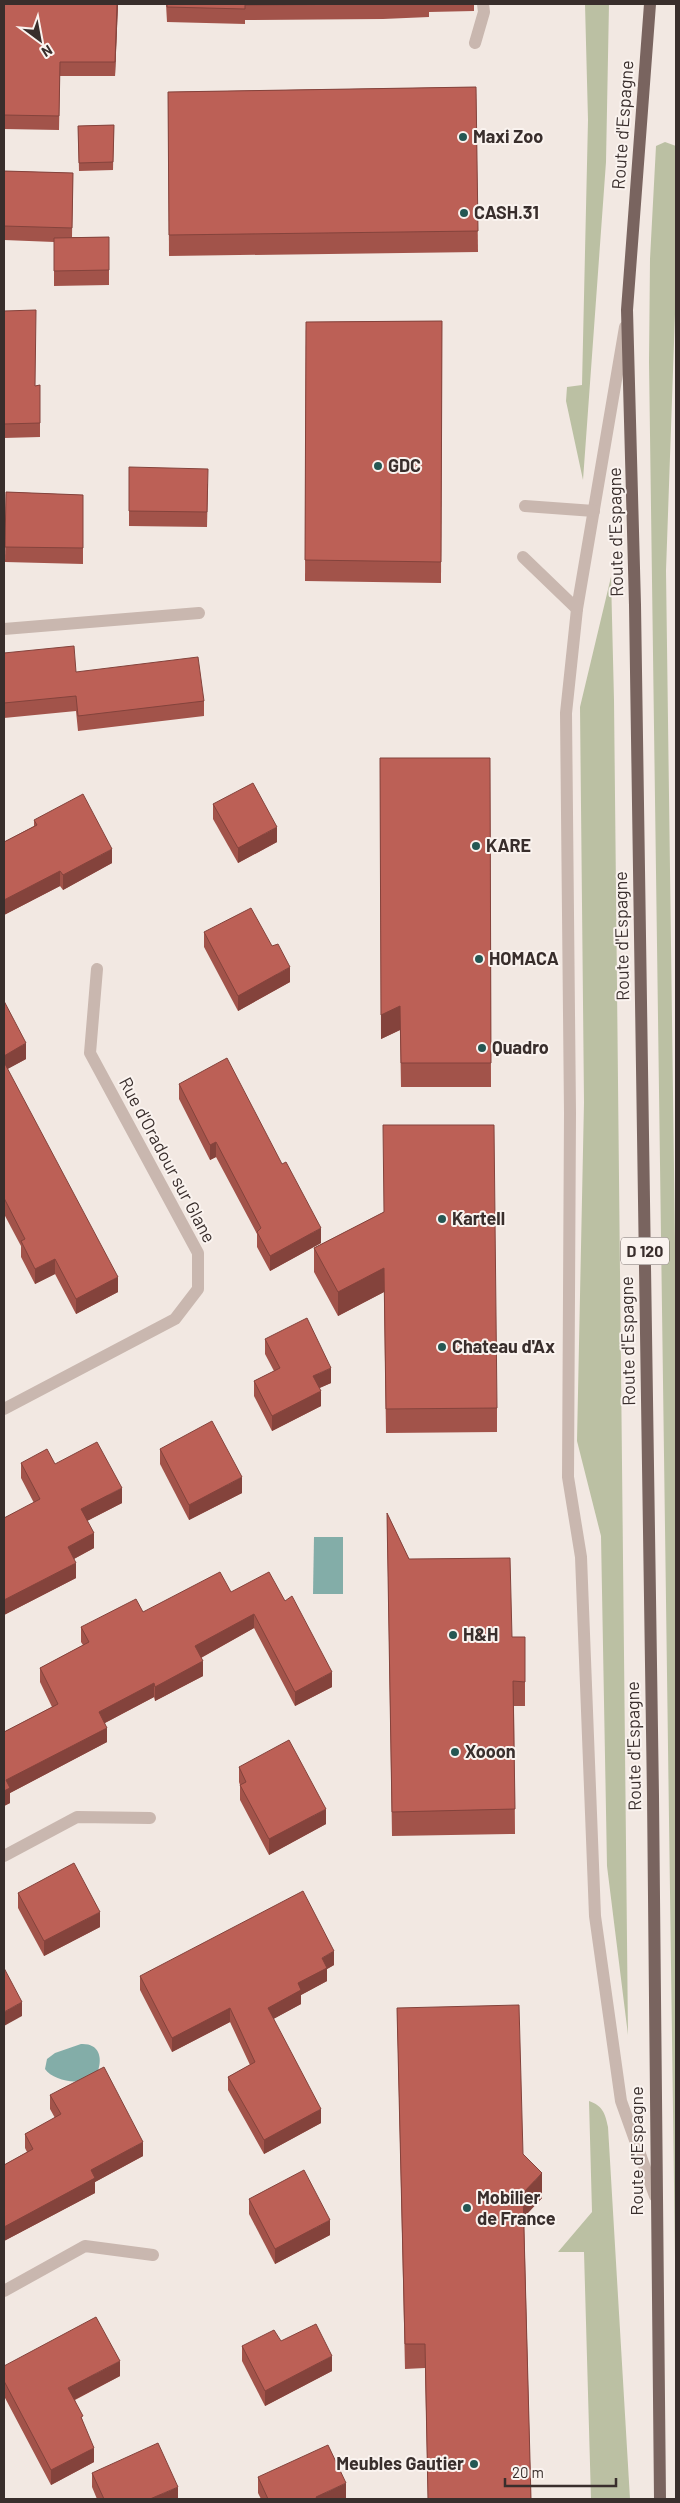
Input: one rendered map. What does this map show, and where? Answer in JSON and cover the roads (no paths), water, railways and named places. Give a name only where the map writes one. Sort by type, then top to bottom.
[{"type":"main road","name":"Route d'Espagne","points":[[650,4],[627,310],[635,605],[653,1786],[655,2196],[660,2499]]},
{"type":"street","points":[[475,43],[484,12],[483,4]]},
{"type":"street","points":[[627,310],[577,609],[566,713],[570,1113],[568,1477],[581,1557],[595,1916],[621,2100],[655,2196]]},
{"type":"street","points":[[525,506],[594,511]]},
{"type":"street","points":[[523,558],[577,609]]},
{"type":"street","points":[[4,629],[199,613]]},
{"type":"street","name":"Rue d'Oradour sur Glane","points":[[4,1409],[175,1319],[198,1289],[198,1252],[90,1053],[97,969]]},
{"type":"street","points":[[4,1856],[77,1816],[150,1818]]},
{"type":"street","points":[[4,2291],[85,2246],[153,2255]]},
{"type":"water","points":[[314,1537],[343,1537],[343,1594],[313,1594]]},
{"type":"water","points":[[81,2044],[92,2046],[98,2052],[100,2060],[98,2071],[84,2079],[75,2081],[56,2077],[45,2069],[47,2059],[55,2053]]},
{"type":"place","name":"Maxi Zoo","points":[[463,137]]},
{"type":"place","name":"CASH.31","points":[[464,213]]},
{"type":"place","name":"GDC","points":[[378,466]]},
{"type":"place","name":"KARE","points":[[476,846]]},
{"type":"place","name":"HOMACA","points":[[479,959]]},
{"type":"place","name":"Quadro","points":[[482,1048]]},
{"type":"place","name":"Kartell","points":[[442,1219]]},
{"type":"place","name":"Chateau d'Ax","points":[[442,1347]]},
{"type":"place","name":"H&H","points":[[453,1635]]},
{"type":"place","name":"Xooon","points":[[455,1752]]},
{"type":"place","name":"Mobilier de France","points":[[467,2208]]},
{"type":"place","name":"Meubles Gautier","points":[[474,2464]]}]
